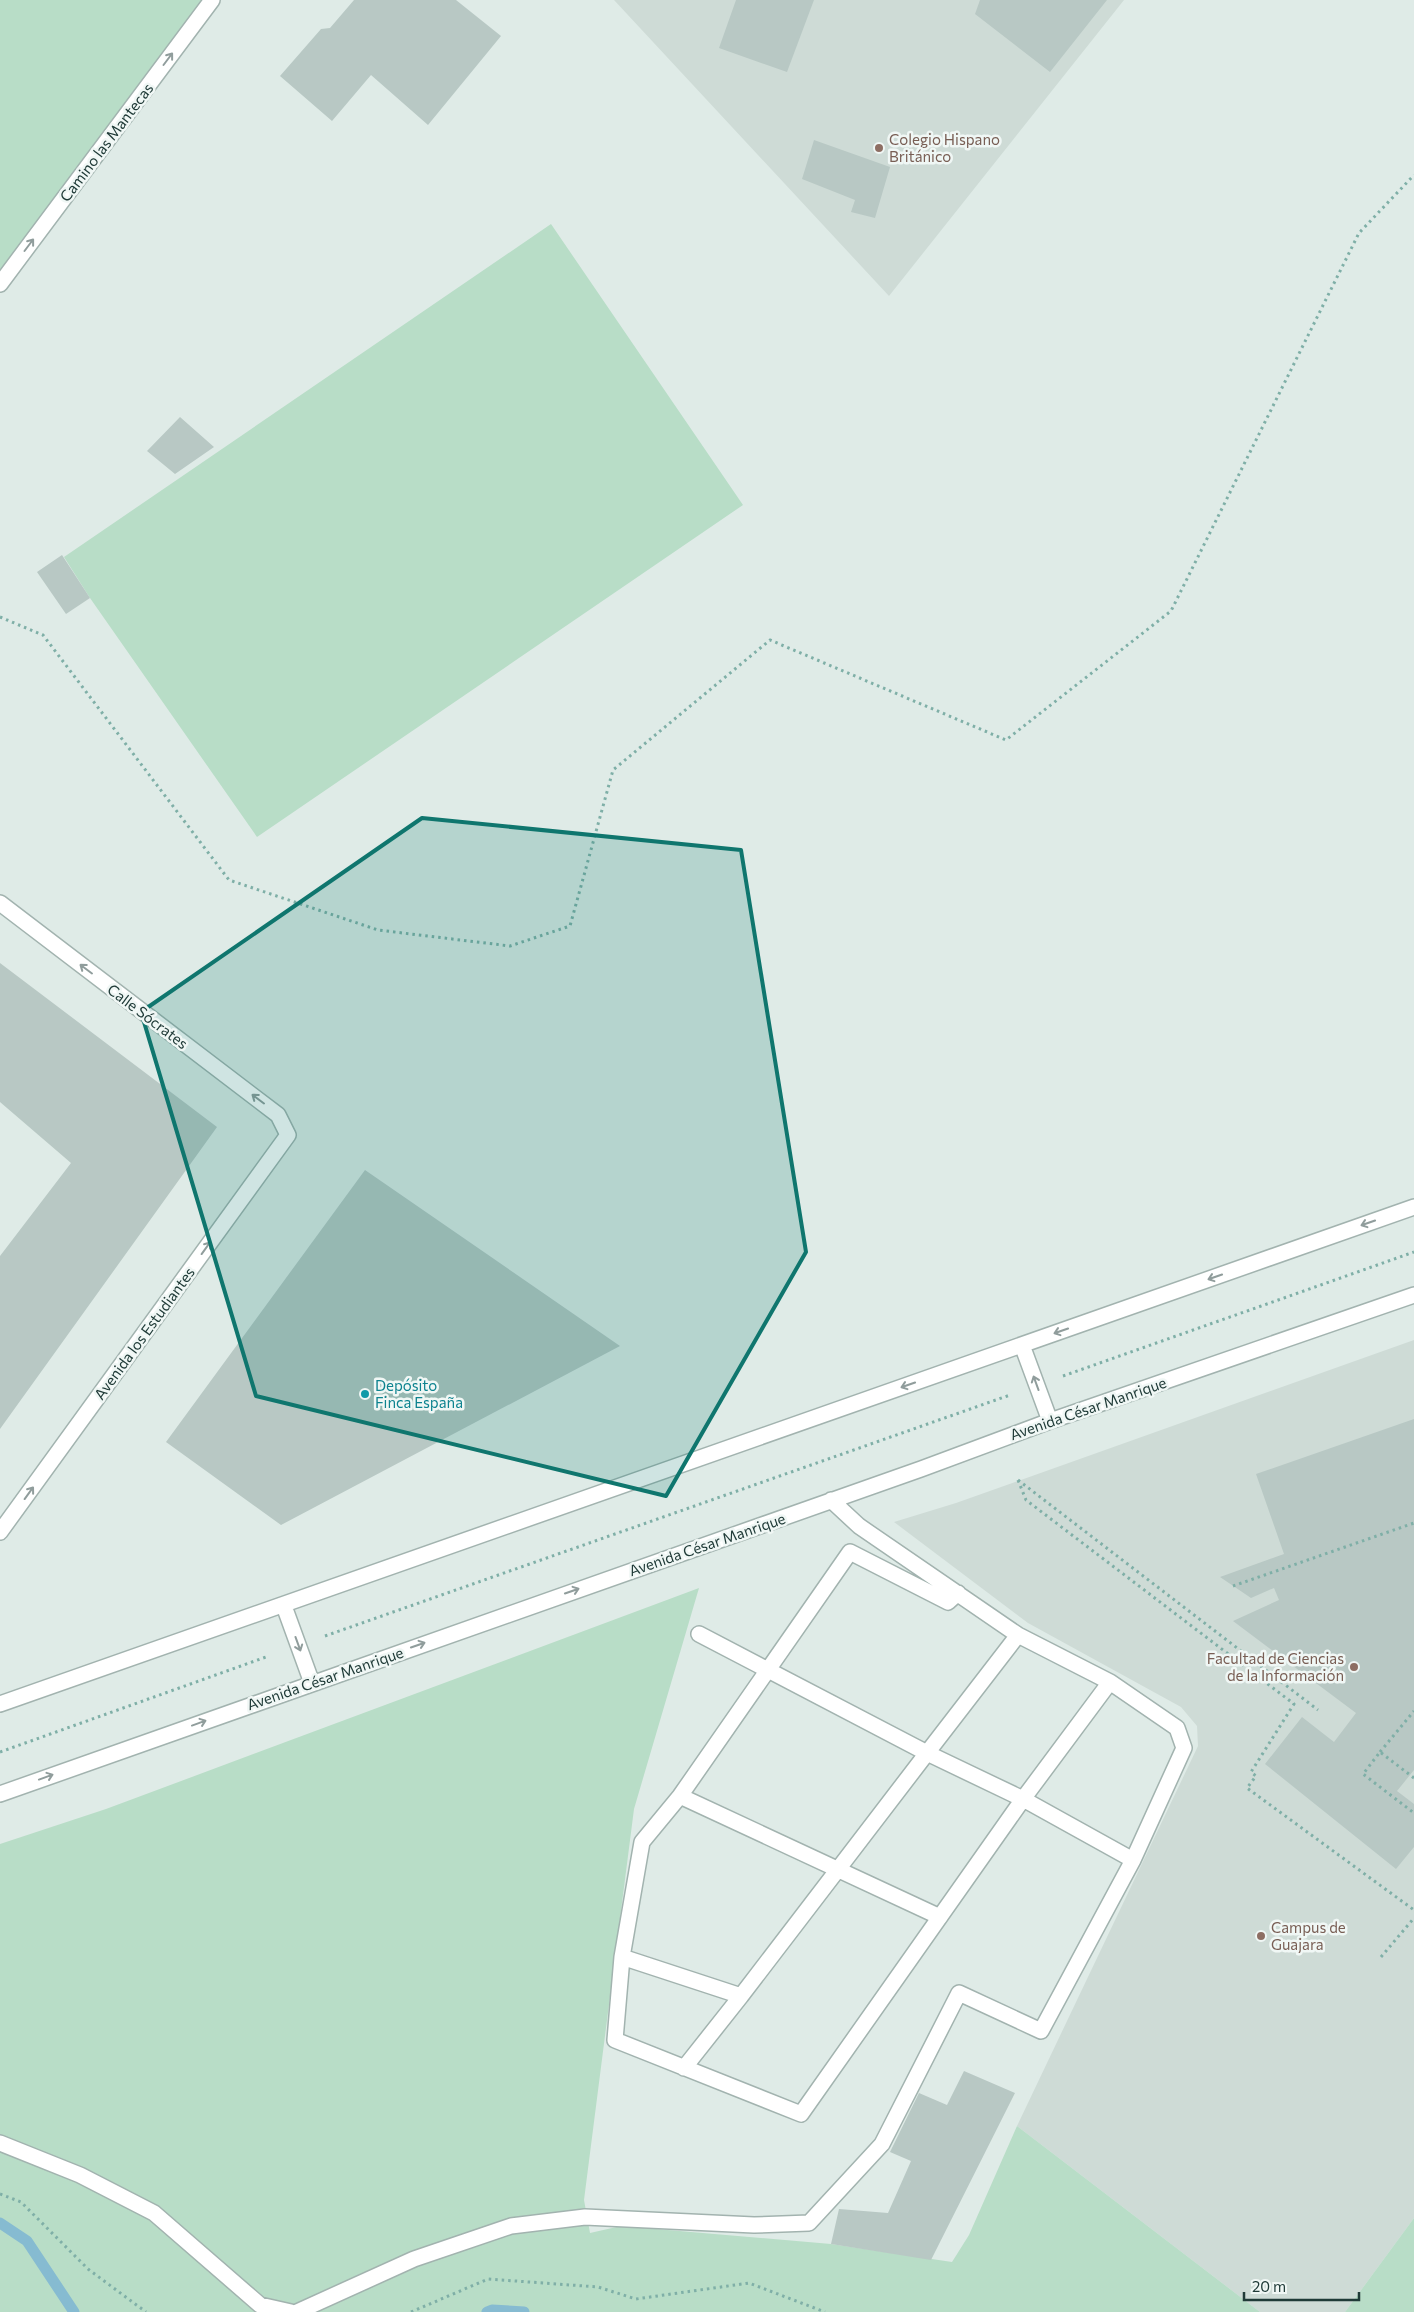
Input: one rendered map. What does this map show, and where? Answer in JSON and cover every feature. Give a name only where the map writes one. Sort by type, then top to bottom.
[{"type":"street","name":"Camino las Mantecas","points":[[0,284],[212,0]]},
{"type":"street","name":"Calle Sócrates","points":[[0,903],[278,1114],[288,1135]]},
{"type":"street","name":"Avenida los Estudiantes","points":[[0,1532],[288,1135]]},
{"type":"street","points":[[0,1704],[284,1606],[1414,1207]]},
{"type":"street","name":"Avenida César Manrique","points":[[0,1794],[1050,1421],[1414,1295]]},
{"type":"street","points":[[1022,1345],[1050,1421]]},
{"type":"street","points":[[297,2312],[414,2259],[511,2226],[585,2217],[754,2225],[809,2223],[882,2144],[959,1993],[1041,2031],[1132,1860],[1184,1748],[1177,1728],[1110,1682],[1018,1635],[859,1526],[831,1500]]},
{"type":"street","points":[[958,1594],[948,1602],[850,1552],[680,1796],[642,1842],[622,1957],[615,2040],[801,2114],[1023,1800],[1110,1682]]},
{"type":"street","points":[[284,1606],[312,1683]]},
{"type":"street","points":[[699,1634],[926,1753],[1023,1800],[1132,1860]]},
{"type":"street","points":[[684,2068],[1018,1635]]},
{"type":"street","points":[[680,1796],[940,1917]]},
{"type":"street","points":[[622,1957],[741,1996]]},
{"type":"street","points":[[0,2143],[80,2176],[154,2213],[260,2305],[291,2312]]},
{"type":"path","points":[[0,617],[43,635],[229,880],[378,930],[510,946],[570,926],[613,770],[770,640],[1006,740],[1171,611],[1359,233],[1414,174]]},
{"type":"path","points":[[1036,1385],[1414,1252]]},
{"type":"path","points":[[322,1637],[632,1526],[1000,1399]]},
{"type":"path","points":[[1318,1710],[1018,1480],[1026,1500],[1294,1704],[1251,1772],[1256,1776],[1247,1788],[1414,1910]]},
{"type":"path","points":[[1233,1586],[1414,1522]]},
{"type":"path","points":[[0,1752],[266,1656]]},
{"type":"path","points":[[1414,1711],[1363,1774],[1414,1813]]},
{"type":"path","points":[[1380,1752],[1414,1778]]},
{"type":"path","points":[[1381,1958],[1414,1918]]},
{"type":"path","points":[[0,2194],[21,2202],[88,2269],[146,2312]]},
{"type":"path","points":[[411,2312],[488,2279],[598,2287],[636,2299],[749,2284],[825,2312]]},
{"type":"highlighted area","points":[[422,818],[741,850],[806,1252],[666,1496],[256,1396],[141,1012]]},
{"type":"shaded area","name":"Colegio Hispano Británico","points":[[614,0],[1124,0],[889,296]]},
{"type":"shaded area","name":"Campus de Guajara","points":[[1414,1340],[1414,2218],[1345,2312],[1260,2312],[1017,2126],[1198,1746],[1197,1726],[1181,1707],[1028,1623],[894,1522],[956,1503]]},
{"type":"green space","points":[[0,0],[212,0],[0,284]]},
{"type":"green space","points":[[551,224],[743,505],[257,837],[90,598],[64,557]]},
{"type":"green space","points":[[699,1588],[634,1809],[584,2200],[590,2233],[621,2226],[831,2244],[952,2262],[969,2235],[1017,2126],[1260,2312],[0,2312],[0,1844],[106,1809]]},
{"type":"green space","points":[[1414,2218],[1414,2312],[1345,2312]]},
{"type":"building","points":[[354,0],[456,0],[501,36],[428,125],[371,75],[332,121],[280,76],[321,29],[330,28]]},
{"type":"building","points":[[736,0],[814,0],[787,72],[719,48]]},
{"type":"building","points":[[980,0],[1107,0],[1050,72],[975,14]]},
{"type":"building","points":[[814,140],[890,167],[875,218],[851,212],[855,200],[802,179]]},
{"type":"building","points":[[180,417],[214,447],[175,474],[147,451]]},
{"type":"building","points":[[62,555],[90,598],[66,614],[37,572]]},
{"type":"building","points":[[0,963],[217,1127],[0,1429],[0,1256],[71,1163],[0,1102]]},
{"type":"building","name":"Depósito Finca España","points":[[365,1170],[620,1346],[281,1525],[166,1442]]},
{"type":"building","name":"Facultad de Ciencias de la Información","points":[[1414,1419],[1414,1770],[1397,1791],[1414,1804],[1414,1847],[1396,1869],[1265,1764],[1302,1717],[1334,1742],[1356,1713],[1233,1621],[1279,1600],[1274,1588],[1251,1598],[1220,1577],[1284,1554],[1256,1474]]},
{"type":"building","points":[[964,2071],[1015,2093],[931,2260],[831,2244],[839,2209],[888,2213],[911,2161],[890,2152],[919,2093],[947,2105]]},
{"type":"waterway","points":[[0,2223],[27,2241],[74,2312]]},
{"type":"waterway","points":[[487,2312],[492,2310],[524,2312]]},
{"type":"place","name":"Colegio Hispano Británico","points":[[879,148]]},
{"type":"place","name":"Depósito Finca España","points":[[365,1394]]},
{"type":"place","name":"Facultad de Ciencias de la Información","points":[[1354,1667]]},
{"type":"place","name":"Campus de Guajara","points":[[1261,1936]]}]
